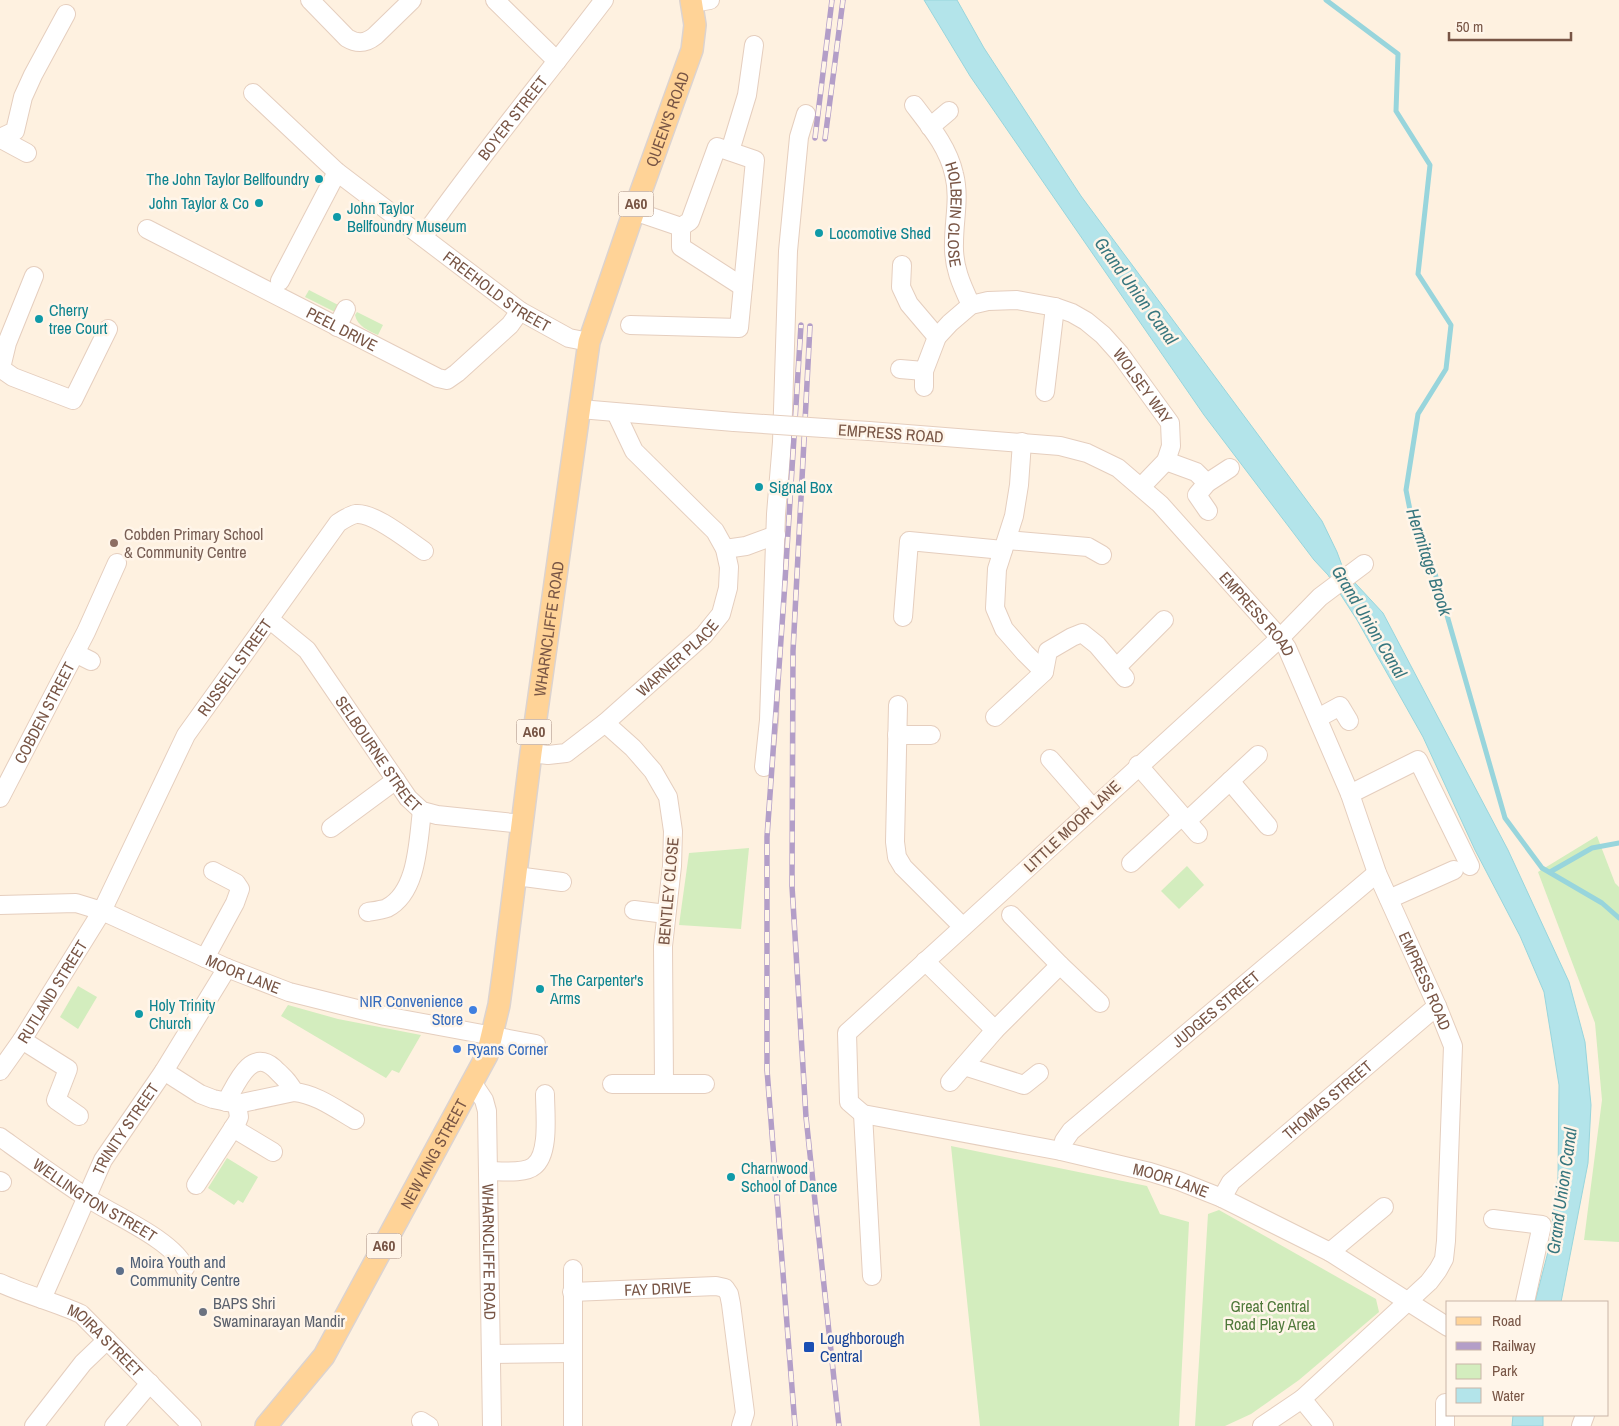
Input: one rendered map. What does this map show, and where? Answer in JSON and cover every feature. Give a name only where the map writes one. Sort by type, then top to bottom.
[{"type":"main road","name":"QUEEN'S ROAD","points":[[580,409],[589,342],[692,50],[698,1]]},
{"type":"main road","name":"WHARNCLIFFE ROAD","points":[[489,1046],[512,953],[516,876],[530,753],[580,409]]},
{"type":"main road","name":"NEW KING STREET","points":[[266,1426],[324,1356],[472,1082],[489,1046]]},
{"type":"street","points":[[310,0],[347,38],[354,42],[362,43],[369,41],[375,36],[412,0]]},
{"type":"street","points":[[495,0],[557,61]]},
{"type":"street","name":"BOYER STREET","points":[[423,237],[522,104],[604,0]]},
{"type":"street","points":[[0,139],[15,131],[23,97],[66,14]]},
{"type":"street","points":[[730,151],[748,95],[754,45]]},
{"type":"street","name":"FREEHOLD STREET","points":[[253,93],[337,172],[520,311],[570,338],[589,342]]},
{"type":"street","name":"HOLBEIN CLOSE","points":[[914,105],[948,154],[954,173],[957,191],[954,243],[955,267],[971,305]]},
{"type":"street","points":[[930,127],[949,111]]},
{"type":"street","points":[[764,767],[782,442],[788,251],[799,136],[806,114]]},
{"type":"street","points":[[0,139],[27,153]]},
{"type":"street","points":[[630,325],[739,328],[755,160],[716,147],[690,221],[681,227]]},
{"type":"street","points":[[280,281],[337,172]]},
{"type":"street","points":[[634,210],[681,227]]},
{"type":"street","points":[[681,227],[681,247],[742,287]]},
{"type":"street","name":"PEEL DRIVE","points":[[147,229],[438,378],[447,380],[510,325],[520,311]]},
{"type":"street","points":[[902,265],[901,287],[909,304],[937,337]]},
{"type":"street","points":[[34,276],[6,343],[0,368],[13,377],[73,400],[108,329]]},
{"type":"street","name":"WOLSEY WAY","points":[[971,305],[1017,300],[1055,307],[1072,313],[1103,334],[1120,354],[1170,423],[1171,446],[1166,461]]},
{"type":"street","points":[[900,369],[924,379],[937,337],[971,305]]},
{"type":"street","points":[[1045,392],[1055,307]]},
{"type":"street","points":[[337,327],[346,309]]},
{"type":"street","name":"EMPRESS ROAD","points":[[580,409],[1022,442],[1060,446],[1087,453],[1118,468],[1160,504],[1287,648],[1350,794],[1377,873],[1453,1046],[1444,1259],[1438,1270],[1407,1303],[1302,1399],[1262,1426]]},
{"type":"street","name":"WARNER PLACE","points":[[530,753],[548,755],[566,753],[605,723],[704,635],[720,614],[728,588],[729,568],[725,549],[714,531],[634,451],[616,413]]},
{"type":"street","points":[[1022,442],[1019,485],[1014,516],[997,569],[995,608],[1004,629],[1025,654],[1044,672]]},
{"type":"street","points":[[1141,487],[1166,461],[1196,472],[1207,483]]},
{"type":"street","points":[[1208,511],[1197,495],[1207,483],[1230,468]]},
{"type":"street","name":"RUSSELL STREET","points":[[102,911],[186,735],[338,523],[356,514],[366,515],[376,519],[424,551]]},
{"type":"street","points":[[725,549],[746,546],[776,535]]},
{"type":"street","points":[[903,617],[909,541],[1088,547],[1102,555]]},
{"type":"street","name":"COBDEN STREET","points":[[0,798],[86,632],[117,563]]},
{"type":"street","name":"LITTLE MOOR LANE","points":[[863,1114],[849,1102],[846,1032],[1280,638],[1320,597],[1364,564]]},
{"type":"street","name":"SELBOURNE STREET","points":[[269,619],[307,650],[408,798],[422,811],[437,815],[523,824]]},
{"type":"street","points":[[995,717],[1044,672],[1048,651],[1072,636],[1082,633],[1097,645],[1121,672],[1164,620]]},
{"type":"street","name":"COBDEN STREET","points":[[75,653],[91,661]]},
{"type":"street","points":[[898,704],[895,842],[897,857],[902,867],[963,927]]},
{"type":"street","points":[[1318,718],[1340,706],[1348,721]]},
{"type":"street","name":"BENTLEY CLOSE","points":[[605,723],[633,748],[653,771],[668,797],[673,831],[672,866],[663,946],[664,1083]]},
{"type":"street","points":[[897,735],[931,735]]},
{"type":"street","points":[[1131,864],[1189,824],[1258,755]]},
{"type":"street","points":[[1050,759],[1092,807]]},
{"type":"street","points":[[1350,794],[1418,760],[1462,868],[1389,899]]},
{"type":"street","points":[[1138,765],[1189,824]]},
{"type":"street","points":[[331,828],[396,780]]},
{"type":"street","points":[[1230,781],[1268,826]]},
{"type":"street","points":[[368,912],[386,908],[399,900],[406,890],[412,876],[422,811]]},
{"type":"street","points":[[205,958],[235,903],[240,889],[236,883],[213,871]]},
{"type":"street","name":"JUDGES STREET","points":[[1061,1151],[1064,1141],[1072,1131],[1377,873]]},
{"type":"street","points":[[516,876],[562,882]]},
{"type":"street","name":"MOOR LANE","points":[[0,905],[76,903],[102,911],[227,968],[289,992],[489,1046],[536,1044]]},
{"type":"street","points":[[634,910],[666,914]]},
{"type":"street","name":"RUTLAND STREET","points":[[0,1071],[22,1040],[46,991],[102,911]]},
{"type":"street","points":[[1012,915],[1100,1003]]},
{"type":"street","points":[[925,961],[995,1030]]},
{"type":"street","points":[[950,1082],[995,1030],[1060,965]]},
{"type":"street","name":"TRINITY STREET","points":[[42,1299],[103,1160],[164,1071],[227,968]]},
{"type":"street","name":"THOMAS STREET","points":[[1222,1198],[1231,1182],[1437,1006]]},
{"type":"street","points":[[22,1040],[68,1069],[56,1100],[79,1116]]},
{"type":"street","points":[[196,1185],[233,1128],[238,1117],[232,1103],[248,1066],[260,1061],[268,1063],[289,1081],[297,1092]]},
{"type":"street","points":[[964,1066],[1024,1085],[1039,1074]]},
{"type":"street","points":[[164,1071],[200,1094],[213,1099],[232,1103],[297,1092],[316,1098],[355,1120]]},
{"type":"street","name":"WHARNCLIFFE ROAD","points":[[472,1082],[484,1100],[487,1111],[492,1426]]},
{"type":"street","points":[[612,1084],[705,1084]]},
{"type":"street","points":[[488,1171],[520,1171],[534,1166],[544,1150],[545,1094]]},
{"type":"street","points":[[863,1114],[872,1276]]},
{"type":"street","name":"MOOR LANE","points":[[863,1114],[1061,1151],[1150,1172],[1222,1198],[1330,1252],[1407,1303],[1446,1326]]},
{"type":"street","points":[[233,1128],[273,1152]]},
{"type":"street","name":"WELLINGTON STREET","points":[[0,1137],[87,1198],[152,1236],[174,1254],[185,1268]]},
{"type":"street","points":[[1330,1252],[1384,1207]]},
{"type":"street","points":[[1493,1219],[1542,1225],[1525,1301]]},
{"type":"street","points":[[573,1269],[573,1426]]},
{"type":"street","name":"MOIRA STREET","points":[[0,1282],[81,1314],[192,1426]]},
{"type":"street","name":"FAY DRIVE","points":[[572,1292],[716,1286],[725,1288],[729,1294],[731,1304],[745,1414],[741,1426]]},
{"type":"street","points":[[34,1426],[83,1363],[106,1340]]},
{"type":"street","points":[[491,1354],[572,1353]]},
{"type":"street","points":[[114,1426],[150,1383]]},
{"type":"street","points":[[1302,1399],[1324,1426]]},
{"type":"green space","points":[[309,290],[344,308],[335,312],[305,297]]},
{"type":"green space","points":[[357,312],[383,325],[378,335],[367,330],[358,322],[355,315]]},
{"type":"green space","points":[[1597,836],[1615,883],[1619,887],[1619,1242],[1584,1240],[1602,1100],[1595,1023],[1538,872]]},
{"type":"green space","points":[[749,848],[741,929],[679,925],[689,853]]},
{"type":"green space","points":[[1187,866],[1204,885],[1179,909],[1161,891]]},
{"type":"green space","points":[[78,986],[97,997],[78,1029],[60,1017]]},
{"type":"green space","points":[[288,1005],[338,1019],[421,1035],[399,1073],[392,1070],[386,1078],[281,1016]]},
{"type":"green space","points":[[951,1146],[1147,1186],[1160,1214],[1189,1222],[1179,1426],[980,1426]]},
{"type":"green space","points":[[227,1158],[258,1177],[243,1203],[238,1200],[234,1205],[208,1188]]},
{"type":"green space","name":"Great Central Road Play Area","points":[[1219,1210],[1376,1299],[1379,1312],[1299,1380],[1251,1414],[1225,1426],[1195,1426],[1208,1214]]},
{"type":"water","name":"Grand Union Canal","points":[[924,0],[957,0],[984,48],[1081,196],[1322,521],[1344,571],[1383,613],[1508,850],[1569,982],[1585,1042],[1591,1105],[1588,1163],[1561,1301],[1535,1301],[1549,1248],[1558,1177],[1559,1085],[1544,992],[1520,936],[1475,850],[1423,737],[1357,620],[1328,575],[1314,560],[1204,415],[970,76]]},
{"type":"water","points":[[1513,1416],[1543,1416],[1543,1426],[1512,1426]]},
{"type":"waterway","name":"Hermitage Brook","points":[[1326,0],[1398,54],[1396,111],[1430,165],[1418,274],[1451,325],[1446,369],[1418,414],[1406,490],[1411,515],[1432,563],[1505,818],[1542,868],[1602,903],[1619,918]]},
{"type":"waterway","points":[[1550,872],[1592,848],[1619,843]]},
{"type":"railway","points":[[815,138],[832,0]]},
{"type":"railway","points":[[825,139],[843,0]]},
{"type":"railway","points":[[795,1426],[767,1070],[767,837],[801,325]]},
{"type":"railway","points":[[810,326],[793,651],[792,886],[806,1117],[839,1426]]},
{"type":"place","name":"The John Taylor Bellfoundry","points":[[319,179]]},
{"type":"place","name":"John Taylor & Co","points":[[259,203]]},
{"type":"place","name":"John Taylor Bellfoundry Museum","points":[[337,217]]},
{"type":"place","name":"Locomotive Shed","points":[[819,233]]},
{"type":"place","name":"Cherry tree Court","points":[[39,319]]},
{"type":"place","name":"Signal Box","points":[[759,487]]},
{"type":"place","name":"Cobden Primary School & Community Centre","points":[[114,543]]},
{"type":"place","name":"The Carpenter's Arms","points":[[540,989]]},
{"type":"place","name":"NIR Convenience Store","points":[[473,1010]]},
{"type":"place","name":"Holy Trinity Church","points":[[139,1014]]},
{"type":"place","name":"Ryans Corner","points":[[457,1049]]},
{"type":"place","name":"Charnwood School of Dance","points":[[731,1177]]},
{"type":"place","name":"Moira Youth and Community Centre","points":[[120,1271]]},
{"type":"place","name":"BAPS Shri Swaminarayan Mandir","points":[[203,1312]]},
{"type":"place","name":"Loughborough Central","points":[[809,1347]]}]
